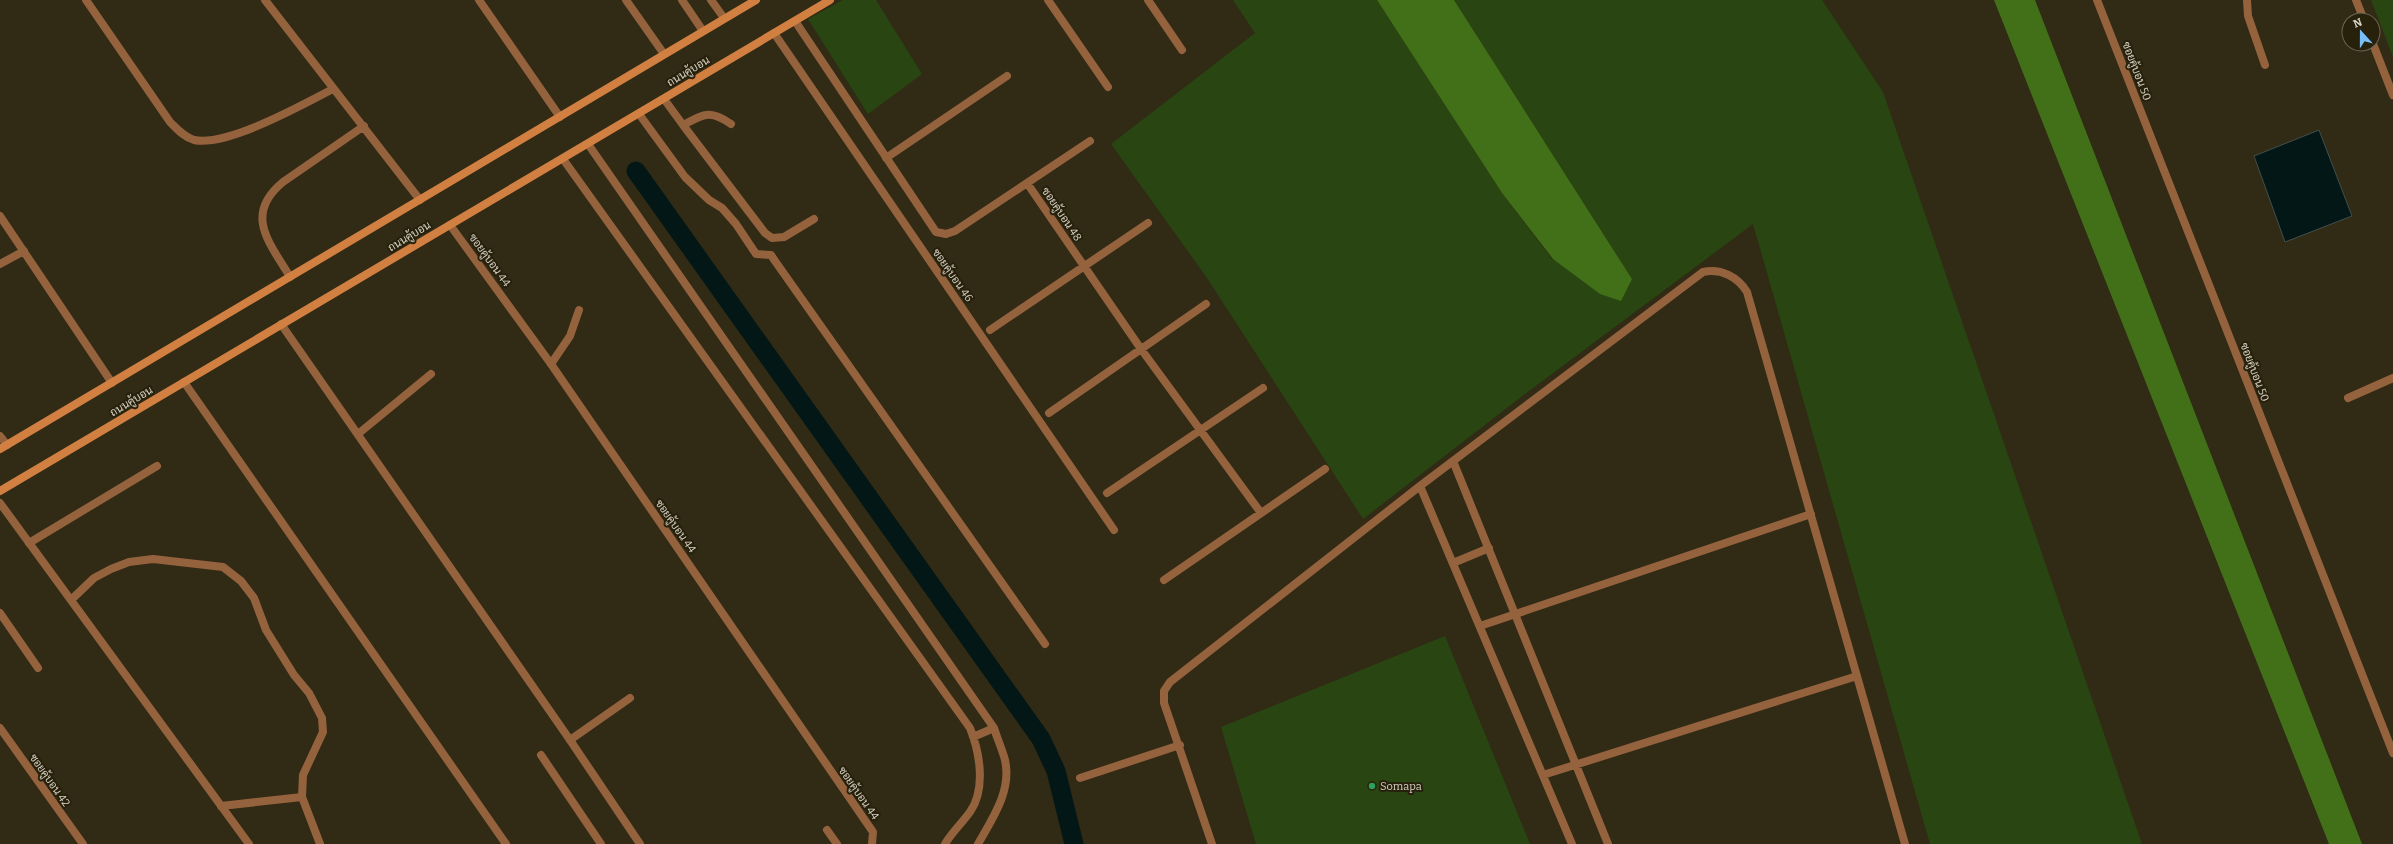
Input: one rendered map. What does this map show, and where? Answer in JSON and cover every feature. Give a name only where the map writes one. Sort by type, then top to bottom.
[{"type":"main road","points":[[3,447],[560,117],[703,30],[756,0]]},
{"type":"main road","name":"ถนนคู้บอน","points":[[0,491],[830,0]]},
{"type":"street","points":[[86,0],[170,122],[183,135],[193,140],[218,140],[246,130],[333,89]]},
{"type":"street","points":[[265,0],[420,200]]},
{"type":"street","points":[[479,0],[560,117]]},
{"type":"street","points":[[626,0],[664,54]]},
{"type":"street","points":[[682,0],[703,30]]},
{"type":"street","points":[[711,0],[724,18]]},
{"type":"street","points":[[1048,0],[1108,88]]},
{"type":"street","points":[[1148,0],[1182,50]]},
{"type":"street","name":"ซอยคู้บอน 50","points":[[2097,0],[2393,753]]},
{"type":"street","points":[[2247,0],[2248,16],[2265,65]]},
{"type":"street","points":[[2356,0],[2361,12]]},
{"type":"street","name":"ซอยคู้บอน 48","points":[[795,21],[936,232],[940,234],[955,231],[1028,183],[1141,349],[1261,513]]},
{"type":"street","name":"ซอยคู้บอน 46","points":[[774,33],[1114,530]]},
{"type":"street","points":[[2376,52],[2393,94]]},
{"type":"street","points":[[886,158],[1007,76]]},
{"type":"street","points":[[664,99],[762,228],[772,238],[784,237],[814,219]]},
{"type":"street","points":[[639,114],[685,177],[709,200],[722,208],[736,224],[756,254],[770,255],[775,260],[1045,644]]},
{"type":"street","points":[[683,125],[707,114],[715,114],[731,124]]},
{"type":"street","points":[[290,277],[263,229],[261,217],[264,205],[271,192],[283,182],[364,126]]},
{"type":"street","points":[[1028,183],[1090,141]]},
{"type":"street","points":[[588,144],[994,728],[1005,761],[1004,790],[998,810],[978,844]]},
{"type":"street","points":[[563,159],[970,728],[973,737],[980,792],[970,813],[945,844]]},
{"type":"street","points":[[0,216],[112,382]]},
{"type":"street","points":[[990,330],[1148,223]]},
{"type":"street","name":"ซอยคู้บอน 44","points":[[450,225],[551,364],[873,832],[872,844]]},
{"type":"street","points":[[0,264],[24,251]]},
{"type":"street","points":[[1212,844],[1180,745],[1164,702],[1164,691],[1170,682],[1420,486],[1703,272],[1716,271],[1735,279],[1748,292],[1905,844]]},
{"type":"street","points":[[1049,413],[1206,304]]},
{"type":"street","points":[[551,364],[570,336],[579,310]]},
{"type":"street","points":[[281,324],[570,740],[640,844]]},
{"type":"street","points":[[358,434],[431,374]]},
{"type":"street","points":[[2348,398],[2393,378]]},
{"type":"street","points":[[184,382],[506,844]]},
{"type":"street","points":[[1107,493],[1263,388]]},
{"type":"street","points":[[0,436],[3,447]]},
{"type":"street","points":[[1453,461],[1608,844]]},
{"type":"street","points":[[29,543],[157,466]]},
{"type":"street","points":[[1164,580],[1325,469]]},
{"type":"street","points":[[1420,486],[1454,563],[1572,844]]},
{"type":"street","points":[[0,503],[249,844]]},
{"type":"street","points":[[1480,626],[1811,514]]},
{"type":"street","points":[[1454,563],[1489,548]]},
{"type":"street","points":[[71,600],[94,578],[111,569],[129,562],[154,559],[190,565],[223,567],[241,581],[254,598],[266,630],[294,675],[309,693],[322,718],[323,732],[303,775],[302,797],[320,844]]},
{"type":"street","points":[[0,613],[38,668]]},
{"type":"street","points":[[1543,775],[1857,676]]},
{"type":"street","points":[[570,740],[630,698]]},
{"type":"street","name":"ซอยคู้บอน 42","points":[[0,728],[83,844]]},
{"type":"street","points":[[973,737],[994,728]]},
{"type":"street","points":[[1080,778],[1180,745]]},
{"type":"street","points":[[542,755],[601,844]]},
{"type":"street","points":[[221,806],[302,797]]},
{"type":"street","points":[[827,830],[837,844]]},
{"type":"green space","points":[[843,0],[876,0],[922,74],[868,114],[808,19]]},
{"type":"green space","points":[[1233,0],[1377,0],[1502,193],[1552,259],[1632,279],[1454,0],[1822,0],[1883,92],[2142,844],[1930,844],[1753,224],[1521,397],[1363,519],[1207,278],[1111,144],[1255,33]]},
{"type":"green space","points":[[1377,0],[1454,0],[1632,279],[1621,301],[1600,294],[1553,259],[1502,193]]},
{"type":"green space","points":[[1994,0],[2035,0],[2362,844],[2329,844]]},
{"type":"green space","points":[[2371,0],[2393,0],[2393,57],[2381,26],[2381,12],[2376,12]]},
{"type":"green space","name":"Somapa","points":[[1445,636],[1530,844],[1256,844],[1221,727]]},
{"type":"shaded area","points":[[2319,130],[2352,216],[2285,242],[2254,156]]},
{"type":"waterway","points":[[636,171],[1041,739],[1056,771],[1074,844]]},
{"type":"place","name":"Somapa","points":[[1372,786]]}]
